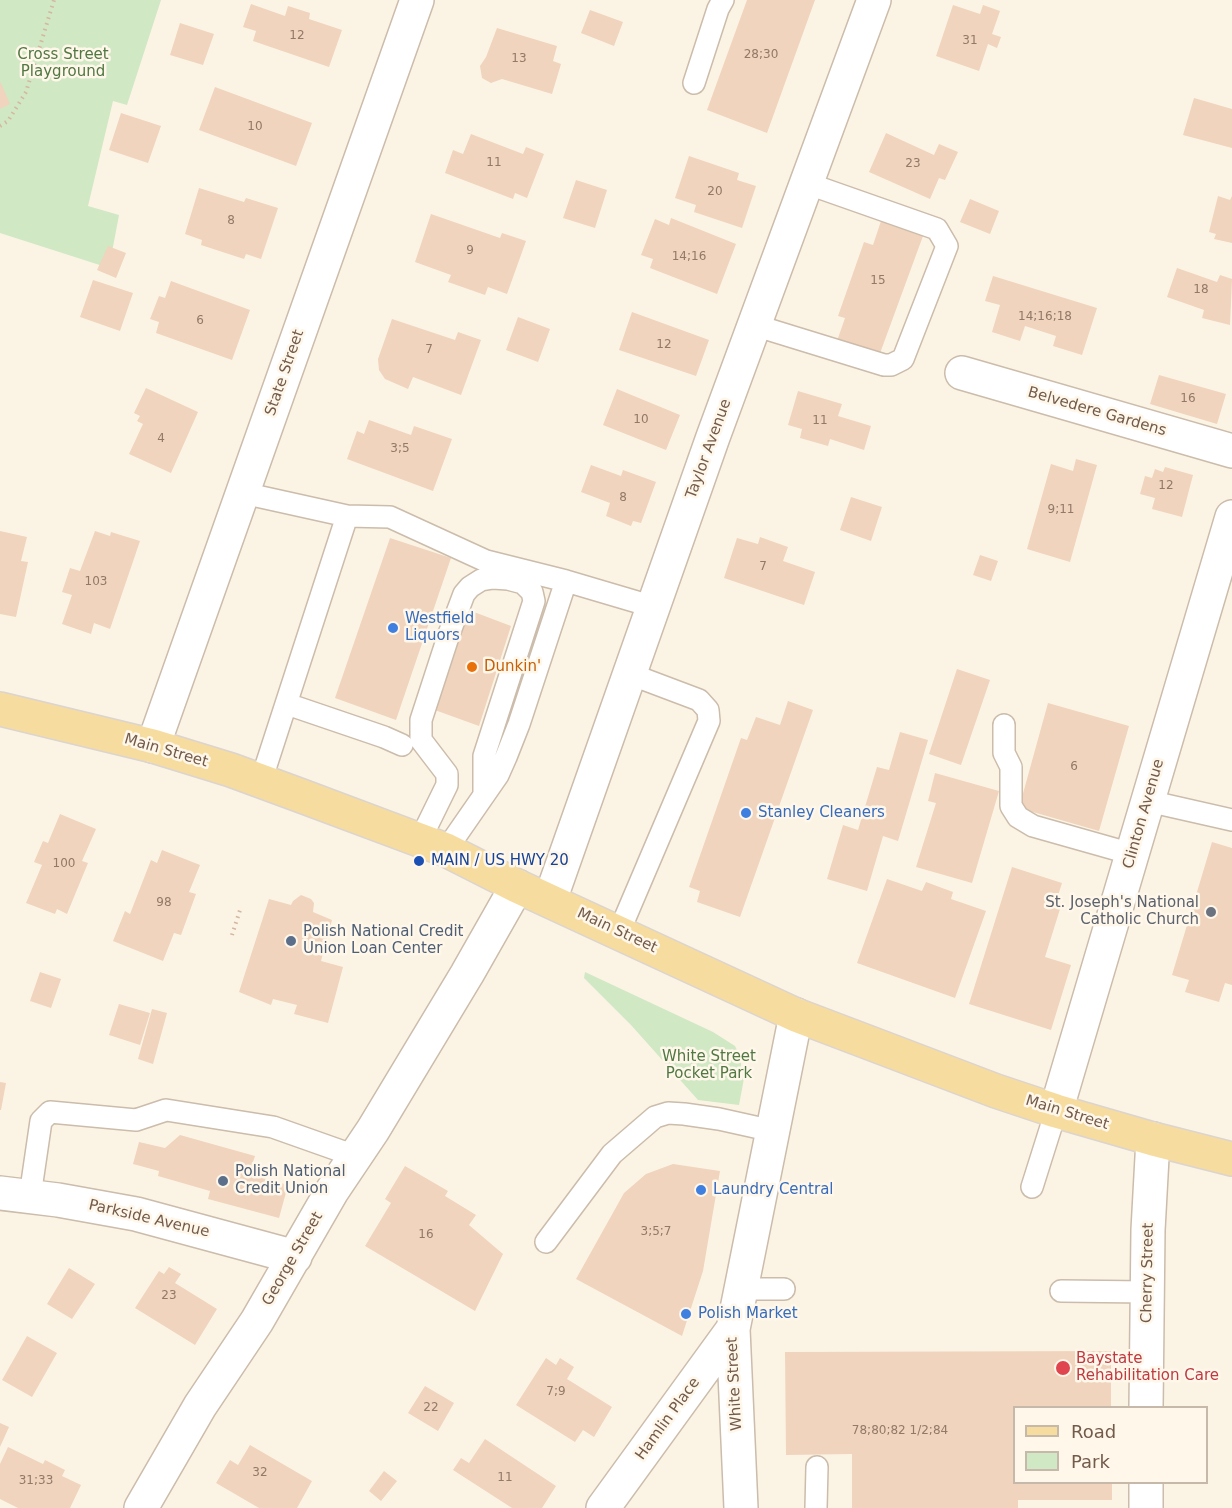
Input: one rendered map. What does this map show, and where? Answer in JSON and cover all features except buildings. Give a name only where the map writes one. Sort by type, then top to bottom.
[{"type":"main road","name":"Main Street","points":[[0,709],[153,746],[261,781],[433,845],[796,1015],[996,1091],[1056,1111],[1232,1159]]},
{"type":"street","name":"State Street","points":[[153,746],[417,0]]},
{"type":"street","name":"Taylor Avenue","points":[[550,900],[754,325],[874,0]]},
{"type":"street","name":"Belvedere Gardens","points":[[962,373],[1232,451]]},
{"type":"street","name":"Clinton Avenue","points":[[1056,1111],[1232,517]]},
{"type":"street","name":"George Street","points":[[141,1508],[200,1406],[257,1321],[332,1191],[373,1130],[517,886]]},
{"type":"street","name":"White Street","points":[[741,1508],[733,1329],[796,1015]]},
{"type":"street","name":"Cherry Street","points":[[1146,1406],[1148,1230],[1153,1139]]},
{"type":"street","name":"Parkside Avenue","points":[[15,1195],[136,1214],[296,1257]]},
{"type":"street","name":"Hamlin Place","points":[[603,1508],[733,1329]]},
{"type":"street","points":[[1146,1484],[1146,1508]]},
{"type":"lane","points":[[694,83],[723,0]]},
{"type":"lane","points":[[754,325],[884,365],[891,364],[903,359],[947,246],[937,229],[806,183]]},
{"type":"lane","points":[[243,493],[347,516],[390,517],[486,561],[566,580],[654,607]]},
{"type":"lane","points":[[261,781],[347,516]]},
{"type":"lane","points":[[433,845],[447,785],[447,774],[422,740],[421,720],[464,594],[481,580],[493,578],[524,583],[532,592],[534,601],[484,756],[487,784]]},
{"type":"lane","points":[[433,845],[487,784],[506,757],[566,580]]},
{"type":"lane","points":[[619,932],[709,721],[708,710],[699,700],[630,674]]},
{"type":"lane","points":[[287,704],[384,737],[402,746]]},
{"type":"lane","points":[[1004,725],[1004,753],[1011,767],[1011,806],[1018,818],[1033,826],[1132,854]]},
{"type":"lane","points":[[443,766],[487,784]]},
{"type":"lane","points":[[1148,801],[1232,820]]},
{"type":"lane","points":[[15,1195],[41,1120],[50,1112],[136,1120],[166,1110],[273,1127],[355,1156]]},
{"type":"lane","points":[[1032,1187],[1056,1111]]},
{"type":"lane","points":[[546,1242],[612,1154],[655,1117],[668,1113],[684,1114],[773,1131]]},
{"type":"lane","points":[[741,1289],[784,1289]]},
{"type":"lane","points":[[1061,1291],[1148,1292]]},
{"type":"lane","points":[[816,1467],[816,1508]]},
{"type":"path","points":[[0,126],[8,121],[26,92],[54,0]]},
{"type":"path","points":[[232,935],[241,907]]},
{"type":"green space","name":"Cross Street Playground","points":[[0,0],[161,0],[127,105],[113,101],[88,206],[119,215],[109,268],[0,233]]},
{"type":"green space","name":"White Street Pocket Park","points":[[585,972],[713,1032],[735,1046],[741,1058],[741,1067],[746,1068],[739,1105],[698,1100],[631,1025],[584,978]]},
{"type":"place","name":"Westfield Liquors","points":[[393,628]]},
{"type":"place","name":"Dunkin'","points":[[472,667]]},
{"type":"place","name":"Stanley Cleaners","points":[[746,813]]},
{"type":"place","name":"MAIN / US HWY 20","points":[[419,861]]},
{"type":"place","name":"St. Joseph's National Catholic Church","points":[[1211,912]]},
{"type":"place","name":"Polish National Credit Union Loan Center","points":[[291,941]]},
{"type":"place","name":"Polish National Credit Union","points":[[223,1181]]},
{"type":"place","name":"Laundry Central","points":[[701,1190]]},
{"type":"place","name":"Polish Market","points":[[686,1314]]},
{"type":"place","name":"Baystate Rehabilitation Care","points":[[1063,1368]]}]
